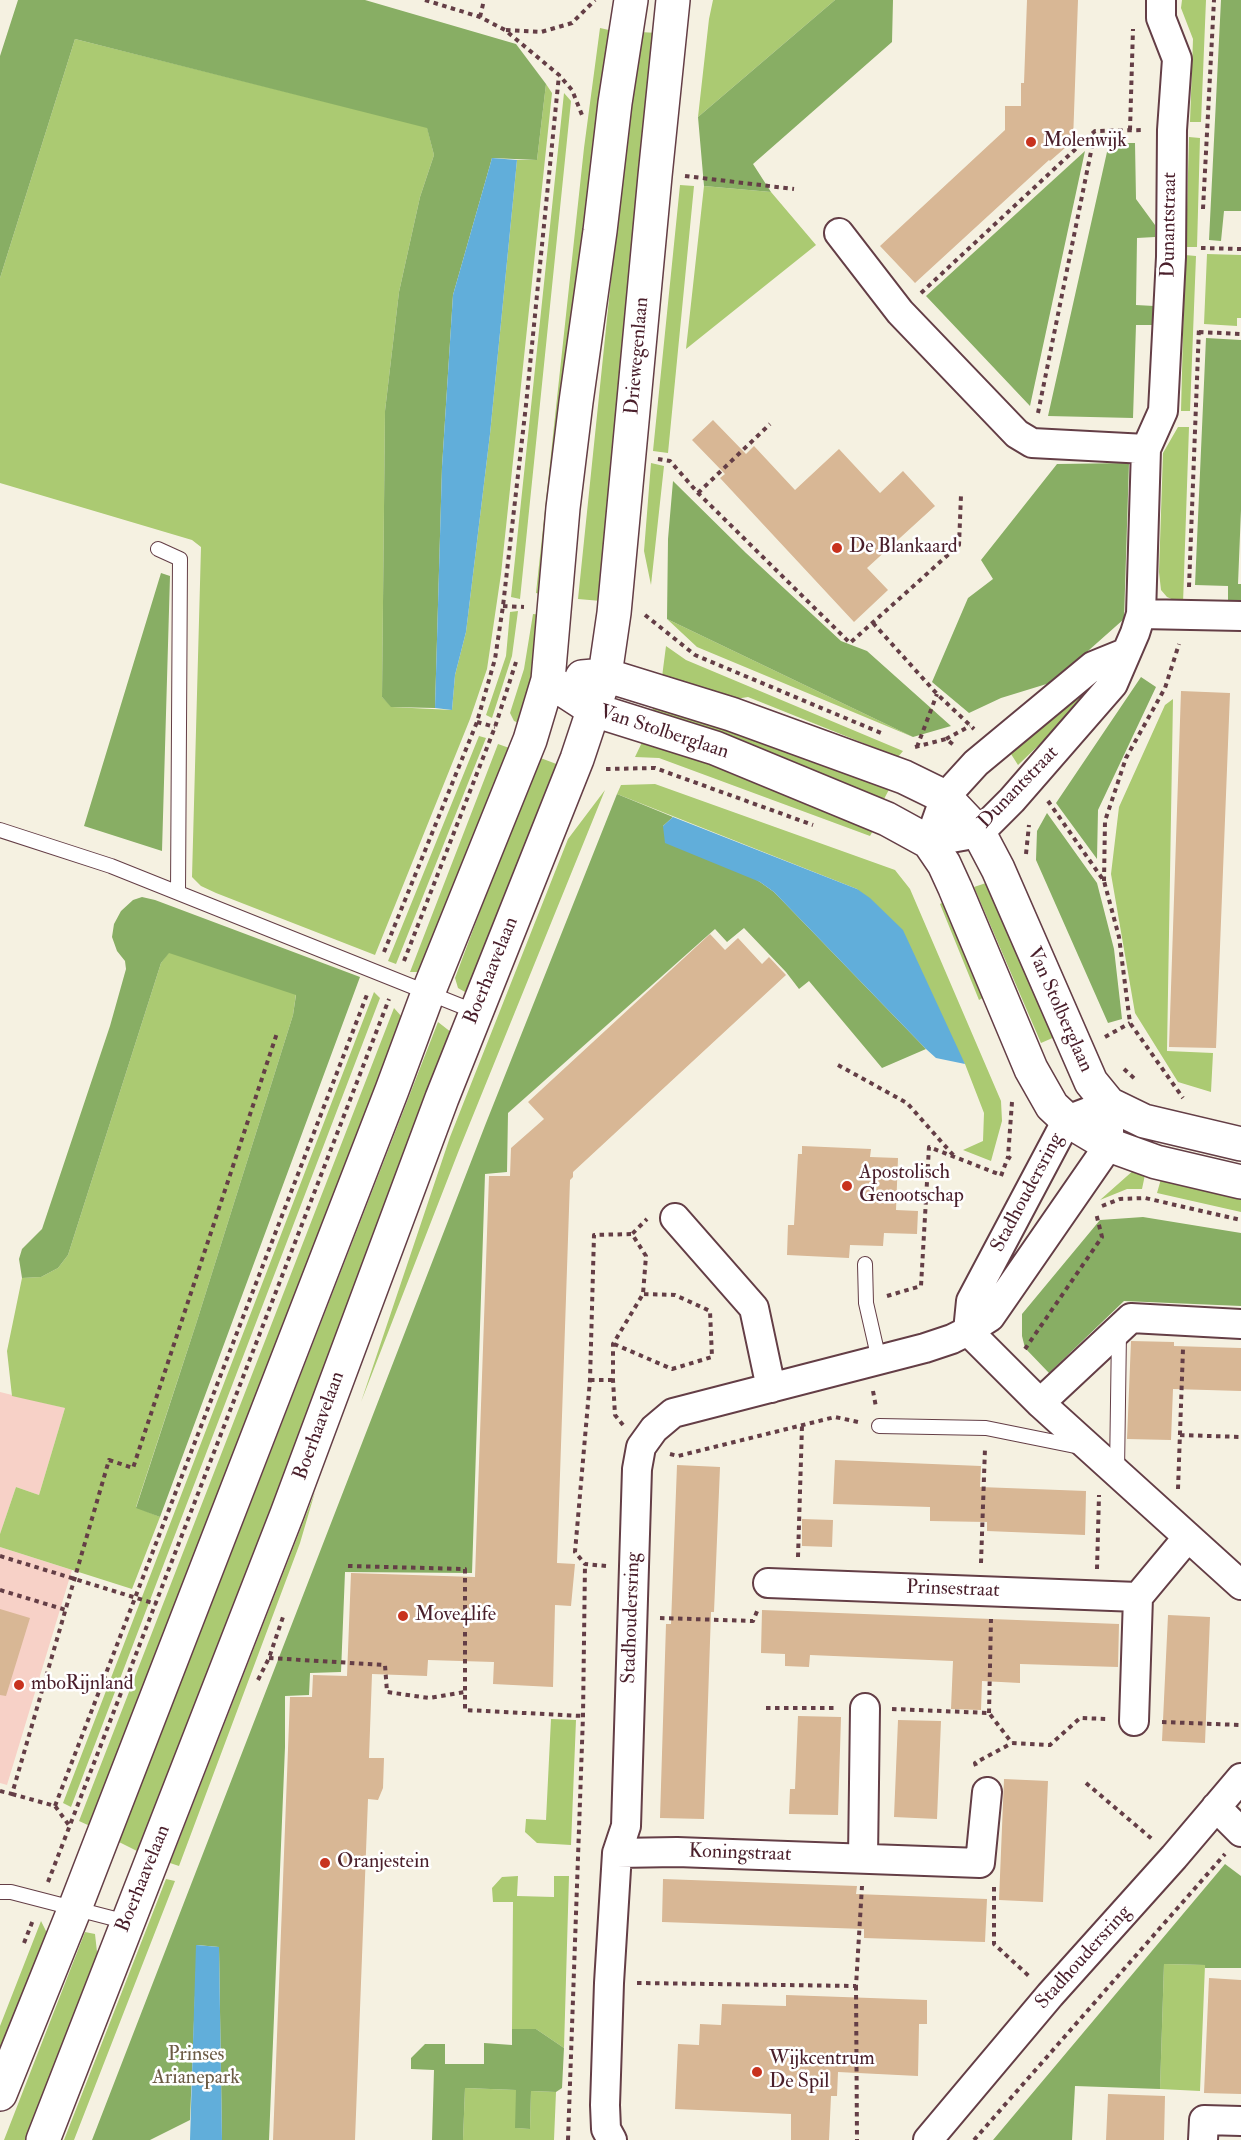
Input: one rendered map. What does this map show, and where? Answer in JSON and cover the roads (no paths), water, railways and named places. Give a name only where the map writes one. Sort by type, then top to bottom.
[{"type":"street","points":[[0,2094],[75,1908],[428,993],[530,740],[548,680],[563,508],[615,103],[631,0]]},
{"type":"street","name":"Driewegenlaan","points":[[594,710],[605,675],[614,613],[654,176],[674,0]]},
{"type":"street","name":"Dunantstraat","points":[[1125,653],[1093,666],[976,763],[945,797],[929,842],[979,833],[1029,782],[1113,684],[1141,614],[1146,449],[1163,411],[1170,257],[1172,130],[1177,59],[1161,18],[1161,0]]},
{"type":"street","points":[[839,233],[900,312],[1017,434],[1032,443],[1146,449]]},
{"type":"street","points":[[1141,614],[1241,616]]},
{"type":"street","name":"Van Stolberglaan","points":[[548,680],[605,675],[742,718],[904,777],[945,797],[979,833],[998,869],[1091,1082],[1109,1104],[1144,1121],[1241,1144]]},
{"type":"street","name":"Van Stolberglaan","points":[[548,680],[594,710],[715,748],[887,819],[929,842],[944,864],[1040,1087],[1052,1106],[1067,1120],[1109,1145],[1156,1162],[1241,1182]]},
{"type":"street","name":"Boerhaavelaan","points":[[43,2140],[287,1514],[476,1012],[577,759],[594,710]]},
{"type":"street","points":[[1109,1104],[1109,1145]]},
{"type":"street","name":"Stadhoudersring","points":[[968,1331],[971,1301],[1067,1120],[1109,1104]]},
{"type":"street","name":"Stadhoudersring","points":[[612,2140],[606,2129],[605,2105],[609,1983],[617,1853],[626,1826],[631,1617],[637,1468],[641,1447],[654,1429],[673,1413],[943,1342],[968,1331],[990,1317],[1084,1203],[1109,1145]]},
{"type":"street","points":[[665,1215],[754,1308],[771,1388]]},
{"type":"street","points":[[1040,1403],[1131,1318],[1241,1324]]},
{"type":"street","points":[[968,1331],[1040,1403],[1241,1585]]},
{"type":"street","points":[[1134,1721],[1138,1597],[1182,1531]]},
{"type":"street","name":"Prinsestraat","points":[[768,1583],[1138,1597]]},
{"type":"street","points":[[863,1858],[865,1708]]},
{"type":"street","name":"Stadhoudersring","points":[[928,2140],[1050,1995],[1174,1857],[1241,1778]]},
{"type":"street","name":"Koningstraat","points":[[617,1853],[677,1852],[980,1863],[987,1792]]},
{"type":"street","points":[[1216,1807],[1237,1838]]},
{"type":"street","points":[[1203,2140],[1204,2120],[1241,2121]]},
{"type":"lane","points":[[158,549],[180,560],[178,892]]},
{"type":"lane","points":[[0,830],[111,866],[476,1012]]},
{"type":"lane","points":[[865,1264],[866,1303],[874,1362]]},
{"type":"lane","points":[[879,1426],[986,1428],[1102,1458],[1119,1330]]},
{"type":"lane","points":[[0,1892],[11,1892],[127,1922]]},
{"type":"water","points":[[492,158],[517,160],[490,434],[466,632],[455,675],[452,710],[435,708],[442,467],[453,295]]},
{"type":"water","points":[[673,817],[857,889],[870,898],[903,930],[965,1064],[936,1058],[926,1049],[774,892],[760,882],[665,843],[663,826]]},
{"type":"water","points":[[196,1945],[219,1947],[222,2140],[190,2140]]},
{"type":"place","name":"Molenwijk","points":[[1031,142]]},
{"type":"place","name":"De Blankaard","points":[[837,548]]},
{"type":"place","name":"Apostolisch Genootschap","points":[[847,1186]]},
{"type":"place","name":"Move4life","points":[[403,1616]]},
{"type":"place","name":"mboRijnland","points":[[19,1685]]},
{"type":"place","name":"Oranjestein","points":[[325,1863]]},
{"type":"place","name":"Wijkcentrum De Spil","points":[[757,2072]]},
{"type":"park label","name":"Prinses Arianepark","points":[[196,2068]]}]
